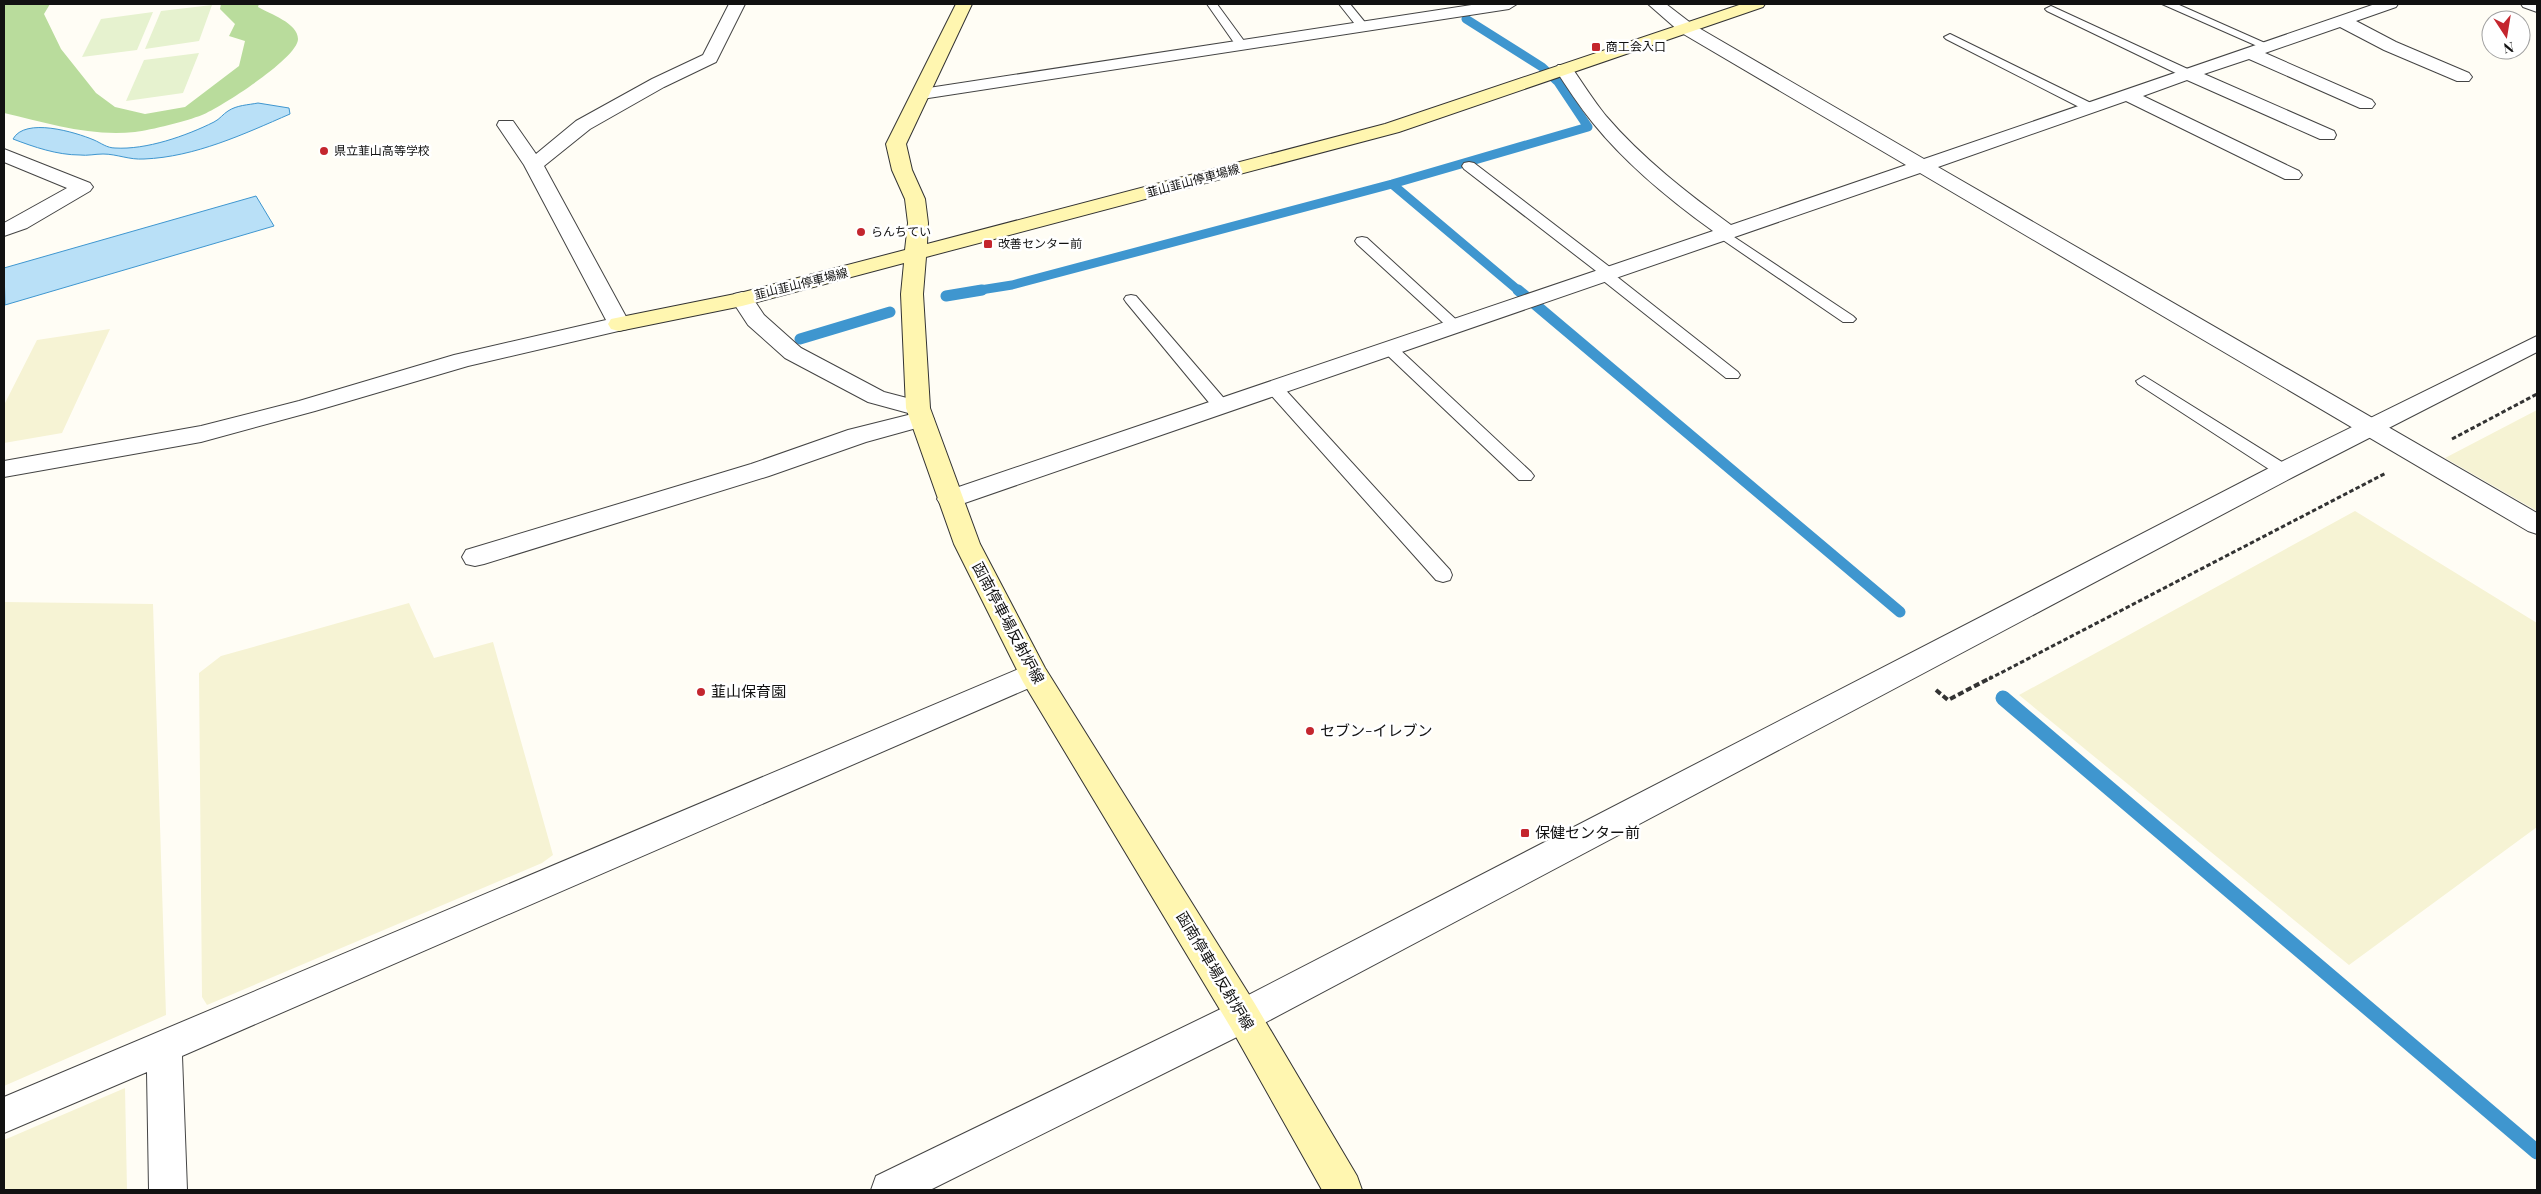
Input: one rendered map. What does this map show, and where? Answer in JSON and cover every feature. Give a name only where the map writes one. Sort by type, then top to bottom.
[{"type":"main road","name":"函南停車場反射炉線","points":[[964,4],[922,94],[903,125],[896,144],[902,170],[915,199],[918,223],[912,294],[920,414],[967,544],[1033,674],[1242,1016],[1343,1190]]},
{"type":"main road","name":"韮山韮山停車場線","points":[[619,324],[742,299],[916,255],[1392,128],[1757,4]]},
{"type":"street","points":[[534,165],[583,124],[658,83],[710,58],[737,4]]},
{"type":"street","points":[[922,94],[1509,4]]},
{"type":"street","points":[[1656,4],[1686,28],[2537,525]]},
{"type":"street","points":[[950,499],[1391,350],[2390,4]]},
{"type":"street","points":[[2528,4],[2537,7]]},
{"type":"street","points":[[2342,21],[2390,46],[2463,77]]},
{"type":"street","points":[[2250,53],[2366,104]]},
{"type":"street","points":[[1564,69],[1588,106],[1631,154],[1681,198],[1727,234]]},
{"type":"street","points":[[2188,74],[2327,135]]},
{"type":"street","points":[[2127,95],[2292,175]]},
{"type":"street","points":[[4,469],[201,434],[306,406],[462,360],[619,324],[534,165],[506,125]]},
{"type":"street","points":[[4,155],[83,187],[20,224],[4,230]]},
{"type":"street","points":[[742,299],[756,320],[793,353],[876,397],[920,414]]},
{"type":"street","points":[[890,1190],[1242,1016],[2368,427],[2537,343]]},
{"type":"street","points":[[475,557],[760,470],[920,414]]},
{"type":"street","points":[[4,1115],[1033,674]]},
{"type":"street","points":[[164,1047],[168,1190]]},
{"type":"lane","points":[[1212,4],[1241,45]]},
{"type":"lane","points":[[1344,4],[1362,26]]},
{"type":"lane","points":[[2168,4],[2268,47]]},
{"type":"lane","points":[[2051,9],[2188,74]]},
{"type":"lane","points":[[1950,37],[2091,108]]},
{"type":"lane","points":[[1469,166],[1732,375]]},
{"type":"lane","points":[[1727,234],[1848,319]]},
{"type":"lane","points":[[1362,240],[1456,327]]},
{"type":"lane","points":[[1131,299],[1222,407]]},
{"type":"lane","points":[[1391,350],[1525,476]]},
{"type":"lane","points":[[2144,381],[2284,471]]},
{"type":"lane","points":[[1275,389],[1443,575]]},
{"type":"path","points":[[1910,667],[1948,700],[2537,394]]},
{"type":"shaded area","points":[[110,329],[62,433],[4,443],[4,405],[37,340]]},
{"type":"shaded area","points":[[2537,410],[2537,511],[2445,458]]},
{"type":"shaded area","points":[[2355,511],[2537,623],[2537,827],[2349,965],[2019,695]]},
{"type":"shaded area","points":[[4,602],[153,604],[166,1015],[4,1086]]},
{"type":"shaded area","points":[[409,603],[434,658],[493,642],[553,855],[542,863],[207,1005],[202,997],[199,673],[221,656]]},
{"type":"shaded area","points":[[125,1088],[127,1190],[4,1190],[4,1140]]},
{"type":"green space","points":[[4,4],[50,4],[44,14],[61,49],[96,93],[115,107],[145,114],[185,107],[239,66],[245,41],[229,36],[235,24],[220,9],[221,4],[259,4],[258,7],[289,24],[297,33],[298,39],[295,47],[286,58],[273,69],[241,92],[202,115],[169,125],[135,132],[102,133],[53,125],[4,113]]},
{"type":"green space","points":[[212,5],[199,41],[145,49],[161,11]]},
{"type":"green space","points":[[153,12],[137,50],[82,57],[101,19]]},
{"type":"green space","points":[[199,53],[183,93],[126,101],[144,60]]},
{"type":"water","points":[[258,103],[289,108],[290,114],[219,143],[182,154],[163,157],[139,159],[108,154],[63,154],[37,148],[13,139],[19,132],[28,129],[51,128],[75,133],[112,148],[140,147],[179,137],[214,122],[231,109]]},
{"type":"water","points":[[256,196],[274,226],[5,305],[4,268]]},
{"type":"waterway","points":[[1392,184],[1588,127],[1558,82],[1542,67],[1466,19]]},
{"type":"waterway","points":[[974,291],[1012,285],[1392,184]]},
{"type":"waterway","points":[[1392,184],[1519,291]]},
{"type":"waterway","points":[[946,296],[982,290]]},
{"type":"waterway","points":[[1518,290],[1900,612]]},
{"type":"waterway","points":[[800,339],[890,312]]},
{"type":"waterway","points":[[2003,698],[2537,1152]]},
{"type":"place","name":"商工会入口","points":[[1596,47]]},
{"type":"place","name":"県立韮山高等学校","points":[[324,151]]},
{"type":"place","name":"らんちてい","points":[[861,232]]},
{"type":"place","name":"改善センター前","points":[[988,244]]},
{"type":"place","name":"韮山保育園","points":[[701,692]]},
{"type":"place","name":"セブン-イレブン","points":[[1310,731]]},
{"type":"place","name":"保健センター前","points":[[1525,833]]}]
